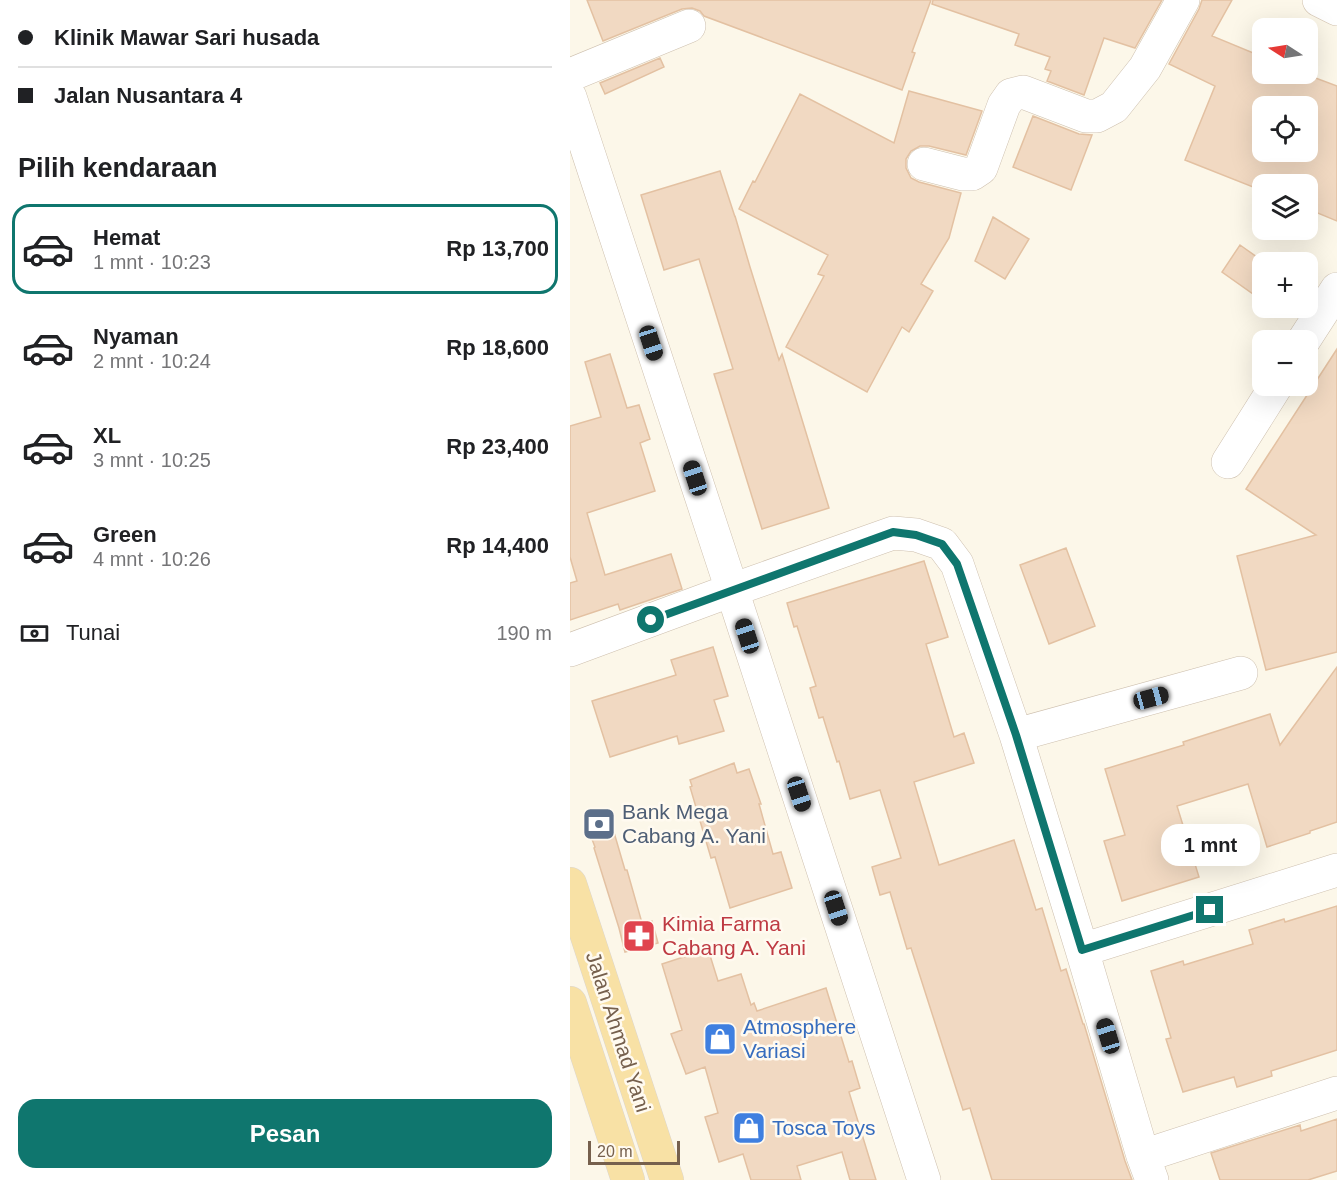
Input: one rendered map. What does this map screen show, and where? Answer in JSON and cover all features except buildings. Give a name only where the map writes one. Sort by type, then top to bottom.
[{"type":"main road","name":"Jalan Ahmad Yani","points":[[570,884],[667,1180]]},
{"type":"main road","name":"Jalan Ahmad Yani","points":[[570,1003],[628,1180]]},
{"type":"street","points":[[924,164],[963,174],[972,174],[981,168],[1004,105],[1011,95],[1023,92],[1086,116],[1097,116],[1114,107],[1145,68],[1183,0]]},
{"type":"street","points":[[1319,0],[1337,9]]},
{"type":"street","points":[[570,75],[689,26]]},
{"type":"street","points":[[570,97],[924,1180]]},
{"type":"street","points":[[1310,330],[1337,289]]},
{"type":"street","points":[[1228,462],[1270,396]]},
{"type":"street","points":[[570,650],[893,532],[916,535],[942,544],[957,564],[1016,735],[1148,1168],[1337,1093]]},
{"type":"street","points":[[1016,735],[1241,673]]},
{"type":"street","points":[[1082,950],[1337,870]]},
{"type":"place","name":"Bank Mega Cabang A. Yani","points":[[599,824]]},
{"type":"place","name":"Kimia Farma Cabang A. Yani","points":[[639,936]]},
{"type":"place","name":"Atmosphere Variasi","points":[[720,1039]]},
{"type":"place","name":"Tosca Toys","points":[[749,1128]]},
{"type":"route","points":[[651,620],[893,532],[916,535],[942,544],[957,564],[1016,735],[1082,950],[1210,910]]}]
